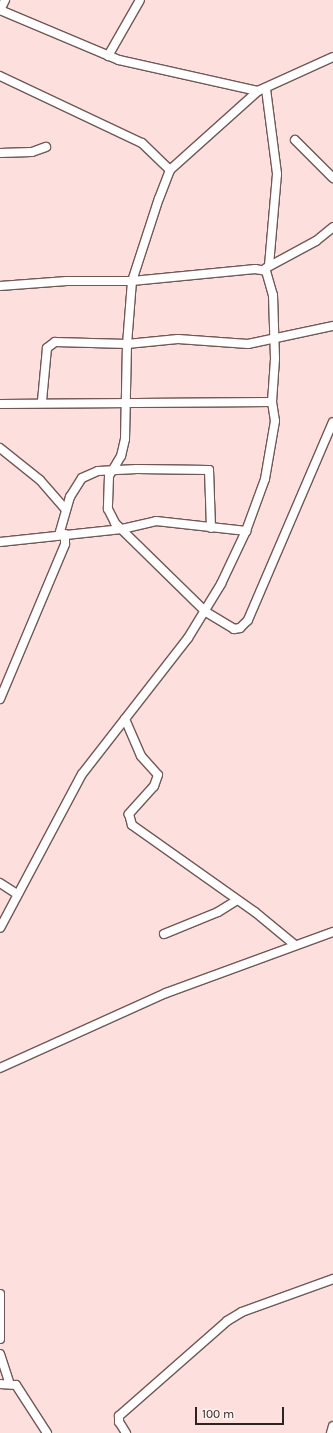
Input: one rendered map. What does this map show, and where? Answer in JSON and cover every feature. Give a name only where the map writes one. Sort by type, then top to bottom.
[{"type":"street","points":[[5,0],[0,10],[108,56],[262,90]]},
{"type":"street","points":[[108,56],[140,0]]},
{"type":"street","points":[[333,57],[262,90],[170,170],[132,281],[126,344],[126,402],[123,448],[110,470],[108,509],[122,529],[206,612],[234,629],[240,628],[248,620],[333,422]]},
{"type":"street","points":[[0,76],[142,143],[170,170]]},
{"type":"street","points":[[0,928],[82,774],[206,612],[246,532],[265,479],[275,422],[272,402],[275,338],[272,286],[266,268],[277,174],[262,90]]},
{"type":"street","points":[[295,140],[333,178]]},
{"type":"street","points":[[0,153],[32,152],[46,147]]},
{"type":"street","points":[[0,286],[67,281],[132,281],[266,268],[311,244],[333,227]]},
{"type":"street","points":[[42,401],[47,348],[50,344],[126,344],[163,339],[248,344],[333,326]]},
{"type":"street","points":[[0,404],[42,401],[272,402]]},
{"type":"street","points":[[0,448],[36,476],[65,509]]},
{"type":"street","points":[[0,699],[65,544],[62,535],[65,509],[82,478],[91,472],[110,470],[209,470],[211,528]]},
{"type":"street","points":[[0,542],[122,529],[156,521],[246,532]]},
{"type":"street","points":[[125,719],[141,756],[158,776],[154,786],[129,814],[129,820],[295,945]]},
{"type":"street","points":[[0,883],[17,894]]},
{"type":"street","points":[[164,934],[218,912],[237,900]]},
{"type":"street","points":[[0,1068],[166,993],[333,932]]},
{"type":"street","points":[[126,1433],[119,1422],[119,1416],[227,1322],[242,1312],[333,1279]]},
{"type":"street","points":[[0,1294],[0,1339]]},
{"type":"street","points":[[0,1354],[9,1382]]},
{"type":"street","points":[[0,1384],[9,1382],[16,1385],[47,1433]]},
{"type":"street","points":[[331,1433],[333,1426]]}]
